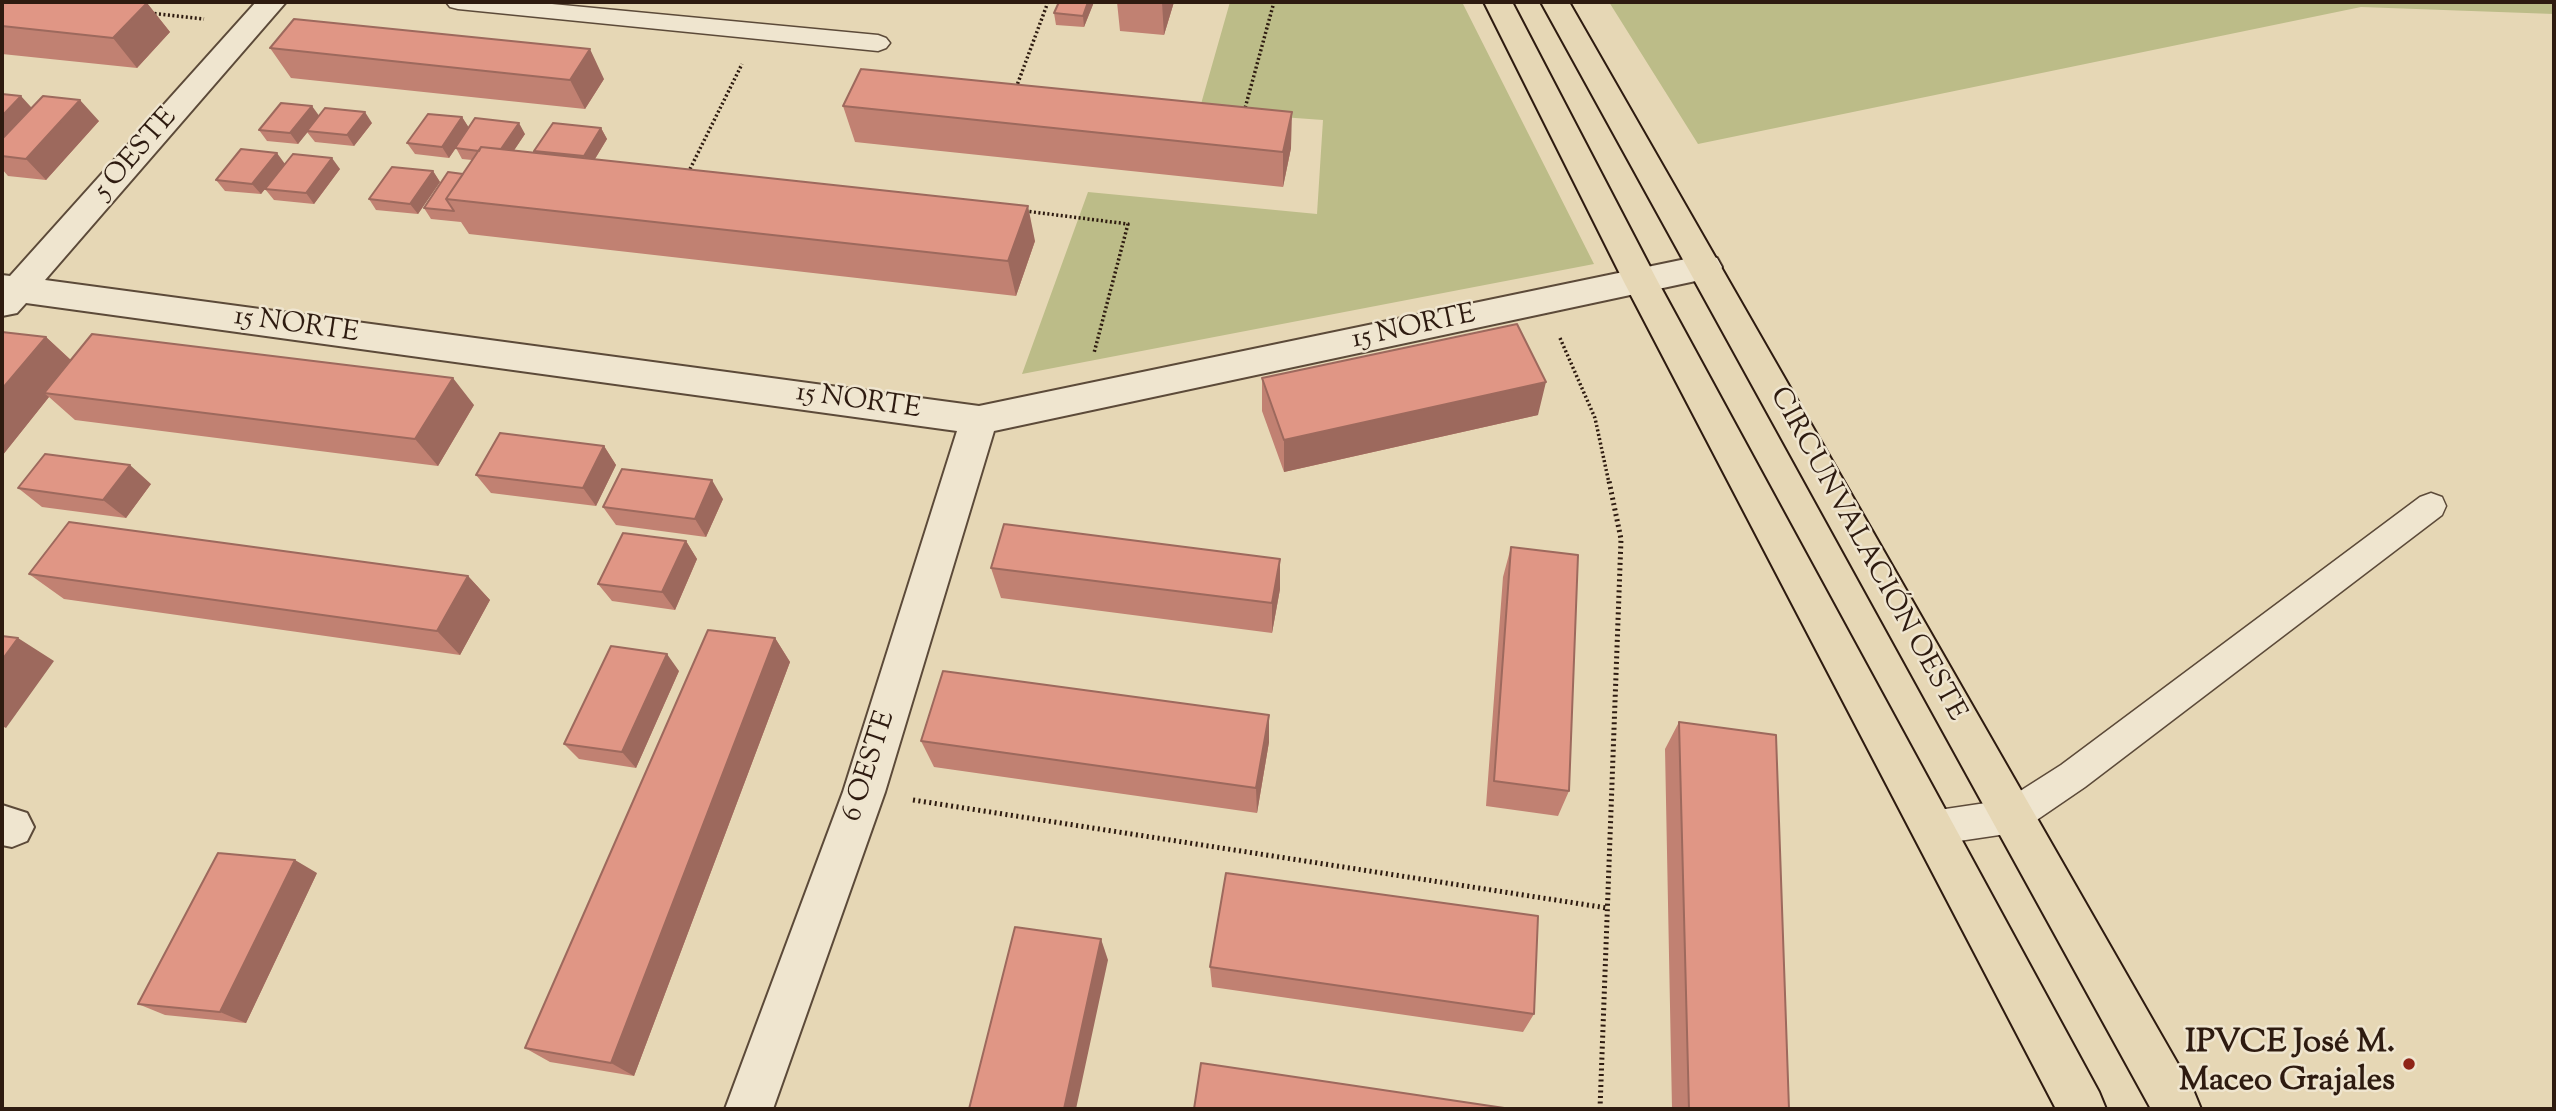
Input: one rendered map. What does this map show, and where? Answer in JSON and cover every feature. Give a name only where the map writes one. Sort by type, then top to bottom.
[{"type":"main road","points":[[1498,2],[1641,282],[2082,1109]]},
{"type":"main road","name":"CIRCUNVALACIÓN OESTE","points":[[1555,2],[2177,1109]]},
{"type":"street","name":"5 OESTE","points":[[7,295],[272,2]]},
{"type":"street","name":"15 NORTE","points":[[7,295],[979,420],[1705,267]]},
{"type":"street","name":"6 OESTE","points":[[750,1109],[864,792],[979,420]]},
{"type":"lane","points":[[458,2],[878,43]]},
{"type":"lane","points":[[1932,828],[2013,817],[2073,776],[2431,506]]},
{"type":"path","points":[[1013,96],[1048,2]]},
{"type":"path","points":[[1243,115],[1274,2]]},
{"type":"path","points":[[148,12],[251,25]]},
{"type":"path","points":[[701,171],[688,169],[759,31]]},
{"type":"path","points":[[1018,211],[1128,224],[1083,398]]},
{"type":"path","points":[[1545,302],[1595,418],[1621,539],[1600,1109]]},
{"type":"path","points":[[864,792],[1607,908]]},
{"type":"green space","points":[[1230,2],[1462,2],[1594,264],[1022,374],[1088,192],[1317,214],[1323,120],[1199,111]]},
{"type":"green space","points":[[1609,2],[2554,2],[2554,14],[2361,7],[1698,144]]},
{"type":"building","points":[[2,2],[147,3],[113,38],[2,26]]},
{"type":"building","points":[[1059,2],[1088,2],[1083,16],[1054,13]]},
{"type":"building","points":[[294,19],[590,49],[570,80],[270,48]]},
{"type":"building","points":[[861,69],[1292,112],[1283,152],[843,106]]},
{"type":"building","points":[[2,94],[21,96],[2,116]]},
{"type":"building","points":[[43,96],[80,100],[26,159],[2,156],[2,139]]},
{"type":"building","points":[[281,103],[312,106],[290,133],[259,130]]},
{"type":"building","points":[[325,108],[365,112],[347,135],[307,131]]},
{"type":"building","points":[[428,114],[462,117],[442,147],[407,143]]},
{"type":"building","points":[[475,118],[519,123],[501,149],[481,147],[479,151],[455,148]]},
{"type":"building","points":[[553,123],[601,128],[584,156],[534,151]]},
{"type":"building","points":[[481,147],[1028,206],[1008,261],[446,199]]},
{"type":"building","points":[[241,149],[277,153],[252,184],[216,180]]},
{"type":"building","points":[[293,154],[332,158],[306,193],[265,189]]},
{"type":"building","points":[[392,167],[433,171],[410,204],[369,199]]},
{"type":"building","points":[[448,172],[463,174],[446,199],[454,211],[424,208]]},
{"type":"building","points":[[1517,324],[1546,382],[1284,440],[1262,378]]},
{"type":"building","points":[[2,332],[46,337],[2,389]]},
{"type":"building","points":[[92,334],[453,378],[415,439],[44,393]]},
{"type":"building","points":[[500,433],[604,446],[583,488],[476,475]]},
{"type":"building","points":[[45,454],[130,465],[103,500],[18,488]]},
{"type":"building","points":[[622,469],[712,480],[695,519],[603,507]]},
{"type":"building","points":[[69,522],[468,576],[437,631],[29,574]]},
{"type":"building","points":[[1004,524],[1280,559],[1272,603],[991,568]]},
{"type":"building","points":[[623,533],[686,541],[662,592],[598,584]]},
{"type":"building","points":[[1511,547],[1578,555],[1569,791],[1494,781]]},
{"type":"building","points":[[708,630],[775,638],[611,1063],[525,1048]]},
{"type":"building","points":[[2,636],[18,638],[2,660]]},
{"type":"building","points":[[611,646],[667,654],[622,752],[564,744]]},
{"type":"building","points":[[943,671],[1269,715],[1256,788],[921,741]]},
{"type":"building","points":[[1679,722],[1776,735],[1789,1109],[1689,1109]]},
{"type":"building","points":[[218,853],[295,860],[220,1012],[138,1004]]},
{"type":"building","points":[[1226,873],[1538,916],[1534,1014],[1210,967]]},
{"type":"building","points":[[1015,927],[1101,939],[1064,1109],[969,1109]]},
{"type":"building","points":[[1201,1063],[1511,1109],[1194,1109]]},
{"type":"place","name":"IPVCE José M. Maceo Grajales","points":[[2409,1064]]}]
